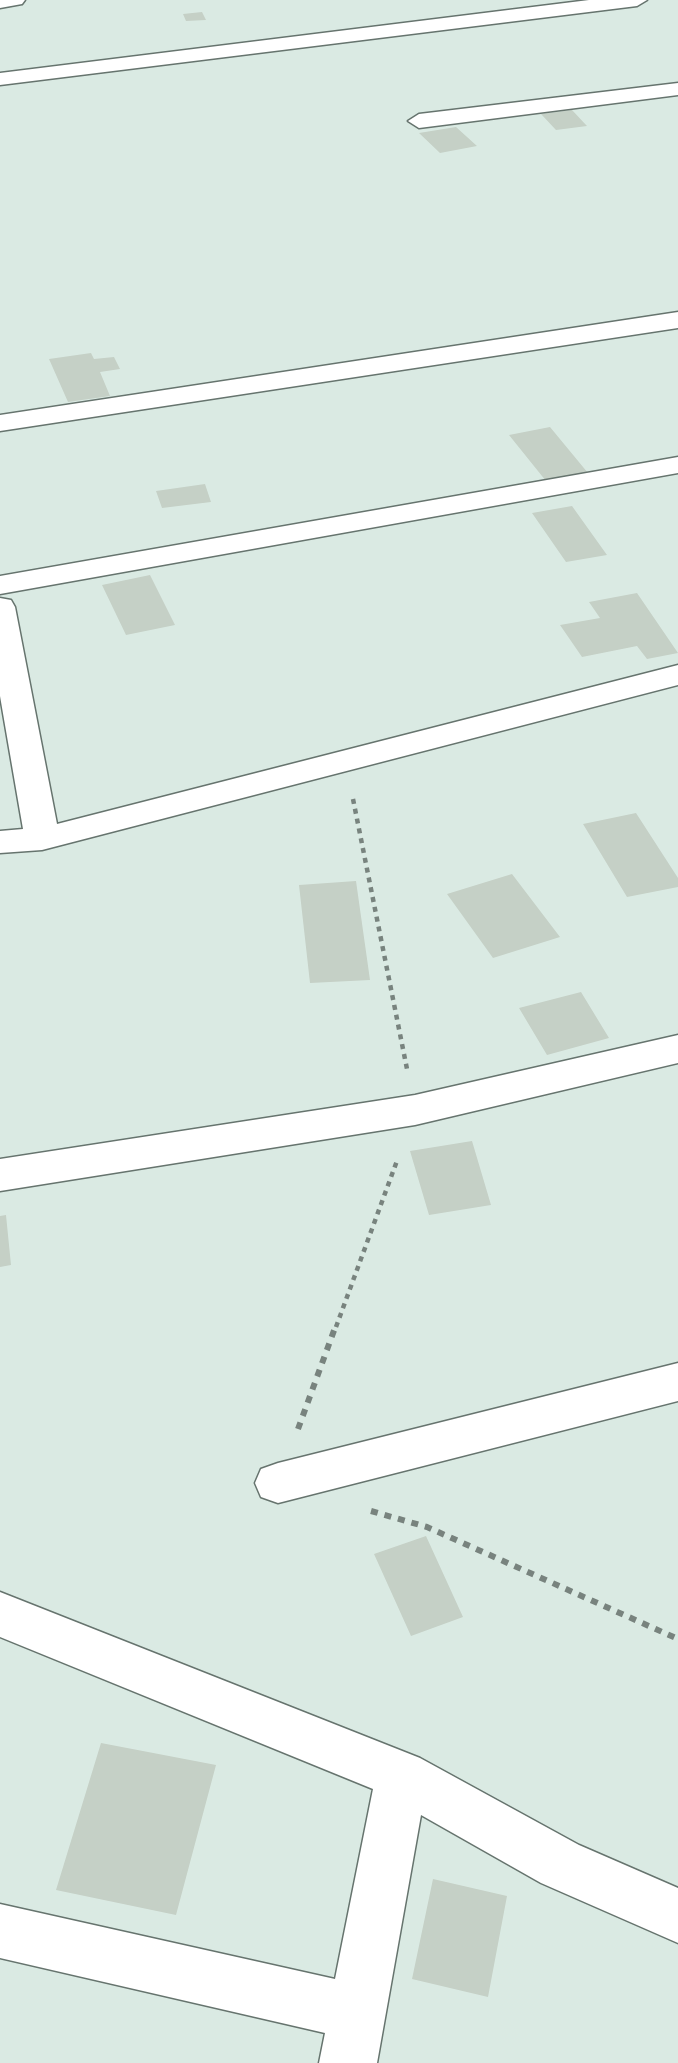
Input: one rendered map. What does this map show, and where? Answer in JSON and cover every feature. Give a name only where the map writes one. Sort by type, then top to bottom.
[{"type":"street","points":[[0,2],[15,0]]},
{"type":"street","points":[[0,79],[637,0]]},
{"type":"street","points":[[419,121],[678,89]]},
{"type":"street","points":[[0,423],[678,320]]},
{"type":"street","points":[[0,585],[678,465]]},
{"type":"street","points":[[0,607],[42,839]]},
{"type":"street","points":[[0,842],[42,839],[678,675]]},
{"type":"street","points":[[0,1175],[415,1110],[678,1049]]},
{"type":"street","points":[[278,1483],[678,1382]]},
{"type":"street","points":[[0,1614],[402,1776],[560,1864],[678,1916]]},
{"type":"street","points":[[0,1931],[353,2037],[402,1776]]},
{"type":"path","points":[[278,1483],[415,1110],[345,761]]},
{"type":"path","points":[[365,1509],[427,1527],[678,1639]]},
{"type":"building","points":[[202,12],[206,20],[186,21],[183,14]]},
{"type":"building","points":[[572,110],[587,126],[556,130],[541,114]]},
{"type":"building","points":[[456,127],[477,146],[440,153],[419,133]]},
{"type":"building","points":[[91,353],[94,359],[114,357],[120,369],[100,372],[110,396],[68,402],[49,359]]},
{"type":"building","points":[[550,427],[588,473],[546,481],[509,435]]},
{"type":"building","points":[[205,484],[211,502],[162,508],[156,491]]},
{"type":"building","points":[[572,506],[607,555],[566,562],[532,513]]},
{"type":"building","points":[[150,575],[175,625],[126,635],[102,585]]},
{"type":"building","points":[[637,593],[678,653],[647,659],[637,646],[582,657],[560,625],[600,618],[589,602]]},
{"type":"building","points":[[636,813],[678,878],[678,887],[627,897],[583,824]]},
{"type":"building","points":[[512,874],[560,937],[493,958],[447,894]]},
{"type":"building","points":[[356,881],[370,980],[310,983],[299,885]]},
{"type":"building","points":[[581,992],[609,1038],[547,1055],[519,1008]]},
{"type":"building","points":[[472,1141],[491,1205],[429,1215],[410,1151]]},
{"type":"building","points":[[6,1215],[11,1265],[0,1267],[0,1216]]},
{"type":"building","points":[[426,1536],[463,1617],[411,1636],[374,1554]]},
{"type":"building","points":[[101,1743],[216,1765],[176,1915],[56,1890]]},
{"type":"building","points":[[433,1879],[507,1896],[488,1997],[412,1979]]}]
